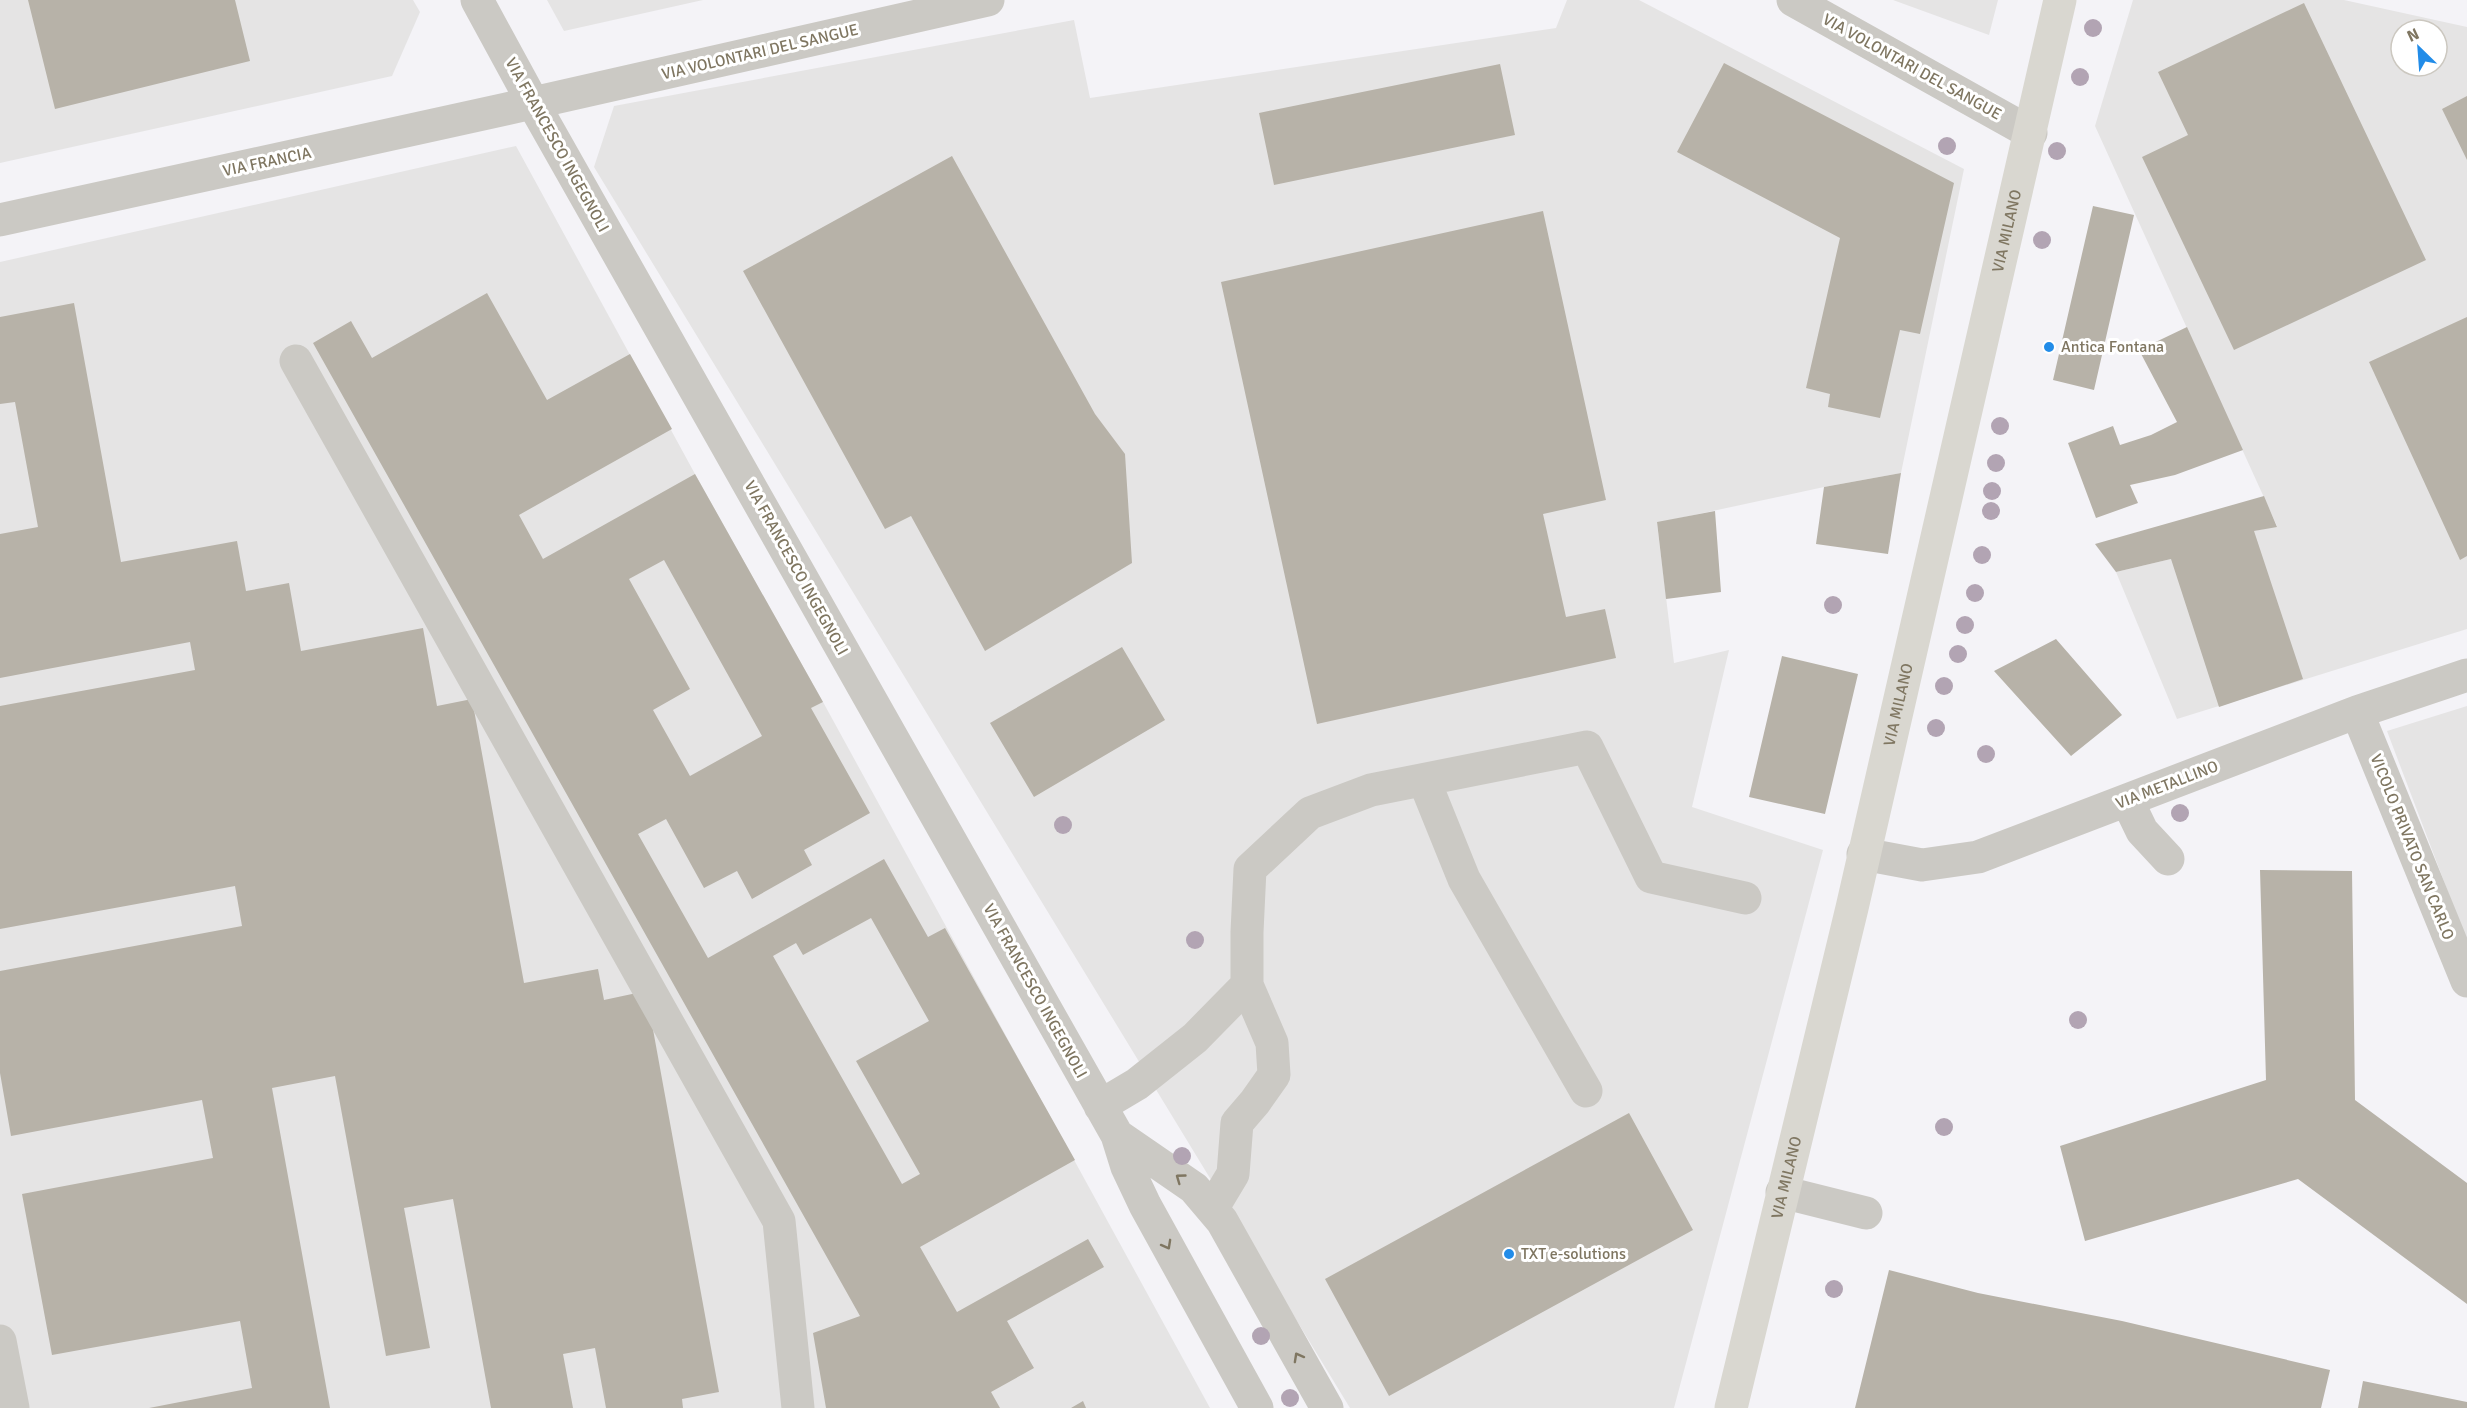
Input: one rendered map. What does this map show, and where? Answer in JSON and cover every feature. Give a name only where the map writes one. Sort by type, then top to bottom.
[{"type":"main road","name":"VIA MILANO","points":[[1731,1408],[1863,854],[2060,0]]},
{"type":"street","name":"VIA FRANCESCO INGEGNOLI","points":[[477,0],[533,103],[1117,1135],[1127,1167],[1145,1206],[1257,1408]]},
{"type":"street","name":"VIA VOLONTARI DEL SANGUE","points":[[533,103],[987,0]]},
{"type":"street","name":"VIA VOLONTARI DEL SANGUE","points":[[1793,0],[2031,133]]},
{"type":"street","name":"VIA FRANCIA","points":[[0,220],[533,103]]},
{"type":"street","points":[[296,361],[779,1221],[798,1408]]},
{"type":"street","name":"VIA METALLINO","points":[[1863,854],[1922,866],[1978,857],[2357,712],[2467,675]]},
{"type":"street","name":"VICOLO PRIVATO SAN CARLO","points":[[2357,712],[2467,981]]},
{"type":"street","points":[[1212,1209],[1233,1174],[1237,1123],[1274,1075],[1272,1043],[1247,985],[1246,932],[1250,869],[1310,813],[1371,790],[1587,747],[1651,877],[1745,898]]},
{"type":"street","points":[[1424,780],[1464,879],[1586,1091]]},
{"type":"street","points":[[2127,800],[2142,831],[2168,859]]},
{"type":"street","points":[[1100,1106],[1137,1084],[1195,1038],[1247,985]]},
{"type":"street","name":"VIA FRANCESCO INGEGNOLI","points":[[1117,1135],[1194,1188],[1222,1221],[1326,1408]]},
{"type":"street","points":[[1782,1192],[1866,1213]]},
{"type":"street","points":[[0,1341],[13,1408]]},
{"type":"shaded area","points":[[0,0],[413,0],[420,12],[392,76],[0,163]]},
{"type":"shaded area","points":[[547,0],[703,0],[564,31]]},
{"type":"shaded area","points":[[1567,0],[1639,0],[1964,169],[1901,473],[1657,523],[1674,663],[1729,650],[1692,807],[1823,850],[1674,1408],[1350,1408],[594,167],[614,106],[1074,20],[1090,98],[1556,28]]},
{"type":"shaded area","points":[[1893,0],[1998,0],[1989,35]]},
{"type":"shaded area","points":[[2133,0],[2344,0],[2426,18],[2389,18],[2389,78],[2449,78],[2449,23],[2467,27],[2467,629],[2177,719],[2116,572],[2171,559],[2254,531],[2277,526],[2095,126]]},
{"type":"shaded area","points":[[516,146],[1210,1408],[0,1408],[0,262]]},
{"type":"shaded area","points":[[2467,706],[2467,942],[2387,731]]},
{"type":"building","points":[[28,0],[235,0],[250,61],[55,109]]},
{"type":"building","points":[[2304,3],[2426,260],[2234,350],[2142,157],[2188,135],[2158,72]]},
{"type":"building","points":[[1724,63],[1954,183],[1920,334],[1900,330],[1880,418],[1828,407],[1830,394],[1806,388],[1840,238],[1677,152]]},
{"type":"building","points":[[1500,64],[1515,135],[1274,185],[1259,113]]},
{"type":"building","points":[[2467,96],[2467,160],[2442,109]]},
{"type":"building","points":[[952,156],[1095,414],[1125,454],[1132,563],[985,651],[911,516],[885,529],[743,271]]},
{"type":"building","points":[[2093,206],[2134,215],[2094,390],[2053,380]]},
{"type":"building","points":[[1543,211],[1606,500],[1543,514],[1566,617],[1605,609],[1616,658],[1317,724],[1221,282]]},
{"type":"building","points":[[487,293],[547,400],[630,354],[672,429],[519,515],[543,559],[695,474],[823,702],[811,708],[870,813],[804,850],[812,865],[752,899],[737,871],[704,888],[666,819],[638,834],[708,958],[884,859],[928,937],[945,928],[1075,1160],[920,1247],[957,1312],[1088,1239],[1104,1267],[1007,1321],[1034,1368],[991,1392],[1000,1408],[826,1408],[813,1333],[860,1316],[313,343],[351,321],[372,358]],"holes":[[[664,560],[762,736],[690,776],[653,710],[690,689],[629,579]],[[871,918],[929,1021],[856,1061],[920,1174],[902,1184],[773,956],[796,943],[803,955]]]},
{"type":"building","points":[[74,303],[121,562],[237,541],[246,591],[289,583],[301,651],[423,628],[437,706],[472,699],[524,983],[598,969],[604,1000],[646,991],[719,1392],[682,1399],[683,1408],[606,1408],[595,1348],[563,1354],[573,1408],[491,1408],[453,1199],[404,1208],[430,1348],[386,1356],[335,1076],[272,1088],[330,1408],[149,1408],[252,1388],[240,1321],[52,1355],[22,1194],[213,1158],[202,1100],[11,1136],[0,1073],[0,971],[242,926],[235,886],[0,929],[0,706],[195,670],[190,642],[0,678],[0,534],[38,527],[15,402],[0,404],[0,317]]},
{"type":"building","points":[[2467,317],[2467,556],[2460,560],[2369,362]]},
{"type":"building","points":[[2187,327],[2243,450],[2175,475],[2130,485],[2138,503],[2096,518],[2068,443],[2113,426],[2120,445],[2151,435],[2177,422],[2139,350]]},
{"type":"building","points":[[1901,473],[1888,554],[1816,544],[1824,487]]},
{"type":"building","points":[[2264,496],[2277,527],[2254,531],[2303,679],[2219,707],[2171,559],[2116,572],[2095,544]]},
{"type":"building","points":[[1715,511],[1721,592],[1666,599],[1657,522]]},
{"type":"building","points":[[2056,639],[2122,715],[2071,756],[1994,671]]},
{"type":"building","points":[[1122,647],[1165,720],[1034,797],[990,723]]},
{"type":"building","points":[[1782,656],[1858,674],[1825,814],[1749,797]]},
{"type":"building","points":[[2260,870],[2352,871],[2355,1100],[2467,1183],[2467,1304],[2298,1179],[2085,1241],[2060,1146],[2266,1080]]},
{"type":"building","name":"TXT e-solutions","points":[[1629,1113],[1693,1230],[1389,1396],[1325,1279]]},
{"type":"building","points":[[1889,1270],[1978,1293],[2122,1321],[2330,1370],[2321,1408],[1855,1408]]},
{"type":"building","points":[[2363,1381],[2467,1402],[2467,1408],[2358,1408]]},
{"type":"building","points":[[1083,1401],[1086,1408],[1071,1408]]},
{"type":"place","name":"Antica Fontana","points":[[2049,347]]},
{"type":"place","name":"TXT e-solutions","points":[[1509,1254]]}]
